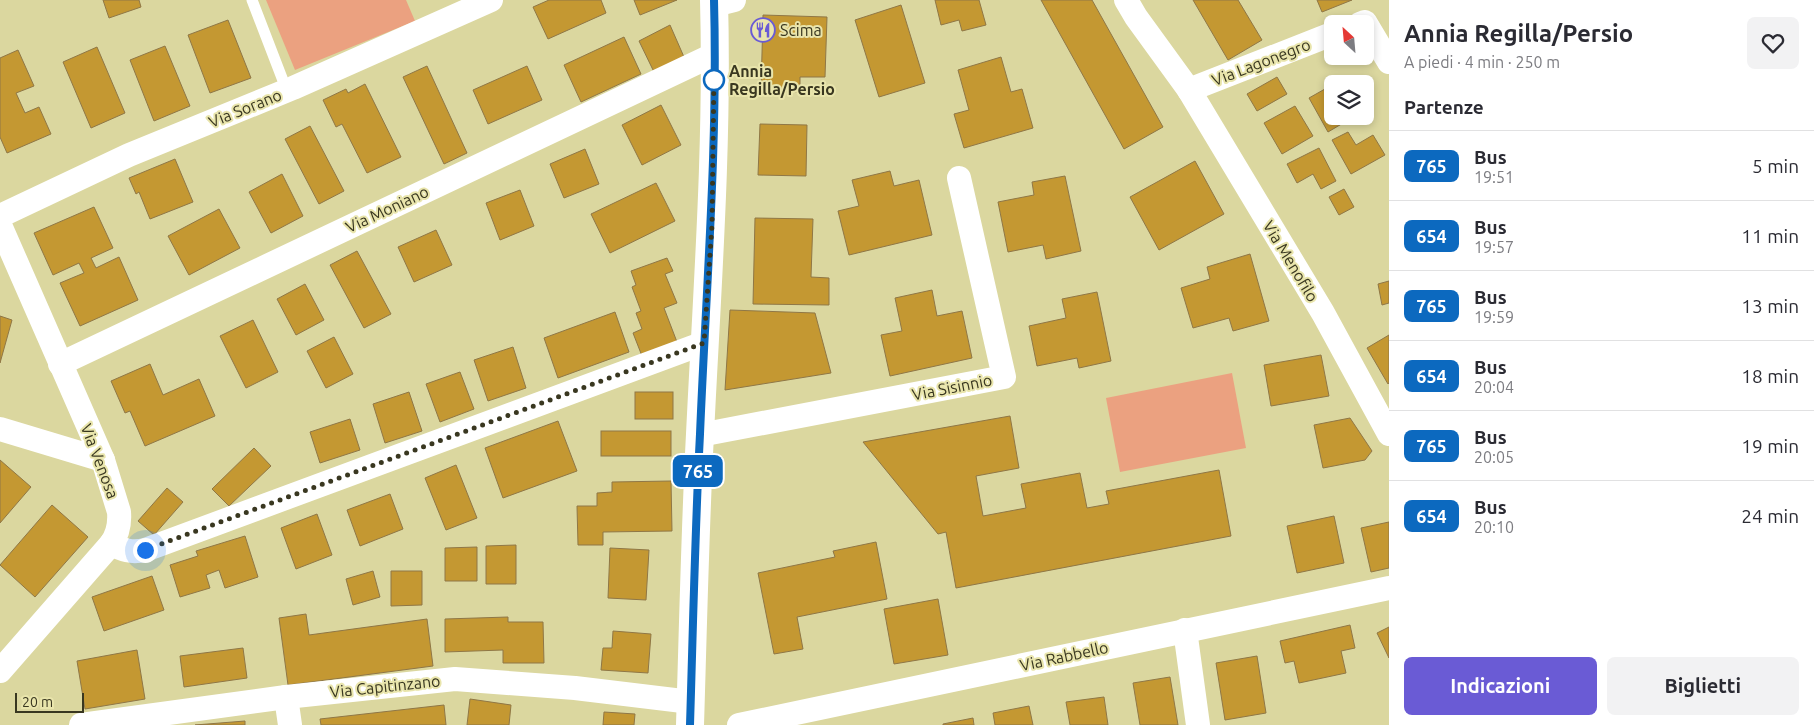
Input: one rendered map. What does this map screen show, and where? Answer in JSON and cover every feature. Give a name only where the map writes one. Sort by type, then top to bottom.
[{"type":"street","name":"Via Sorano","points":[[0,216],[129,155],[287,91],[492,0]]},
{"type":"street","name":"Via Menofilo","points":[[1126,0],[1136,17],[1189,90],[1323,313],[1389,434]]},
{"type":"street","points":[[690,714],[704,343],[712,225],[715,54],[721,2]]},
{"type":"street","name":"Via Lagonegro","points":[[1189,90],[1324,37]]},
{"type":"street","points":[[1374,37],[1389,62]]},
{"type":"street","name":"Via Moniano","points":[[60,364],[715,54]]},
{"type":"street","name":"Via Sisinnio","points":[[700,435],[1004,377],[959,178]]},
{"type":"street","name":"Via Venosa","points":[[0,225],[103,460],[119,512],[118,528],[111,544],[0,670]]},
{"type":"street","points":[[111,544],[126,551],[145,550],[704,343]]},
{"type":"street","points":[[0,429],[103,460]]},
{"type":"street","name":"Via Rabbello","points":[[739,725],[1389,588]]},
{"type":"street","points":[[1185,630],[1198,725]]},
{"type":"street","name":"Via Capitinzano","points":[[81,725],[286,697],[455,679],[574,688],[690,714]]},
{"type":"street","points":[[286,697],[290,725]]},
{"type":"lane","points":[[252,0],[287,91]]},
{"type":"shaded area","points":[[266,0],[406,0],[415,21],[295,70]]},
{"type":"shaded area","points":[[1232,373],[1246,448],[1120,472],[1106,398]]},
{"type":"building","points":[[103,0],[139,0],[141,7],[109,18]]},
{"type":"building","points":[[549,0],[601,0],[606,13],[548,39],[533,7]]},
{"type":"building","points":[[634,0],[677,0],[640,15]]},
{"type":"building","points":[[935,0],[979,0],[986,25],[962,31],[959,20],[941,25]]},
{"type":"building","points":[[1041,0],[1092,0],[1163,127],[1124,149]]},
{"type":"building","points":[[1193,0],[1238,0],[1262,40],[1228,60]]},
{"type":"building","points":[[1317,0],[1352,0],[1322,12]]},
{"type":"building","points":[[901,5],[925,83],[879,97],[855,20]]},
{"type":"building","points":[[763,15],[827,17],[825,77],[800,77],[800,92],[761,91]]},
{"type":"building","points":[[228,20],[251,78],[210,93],[188,35]]},
{"type":"building","points":[[670,25],[684,57],[654,72],[639,41]]},
{"type":"building","points":[[624,37],[641,74],[581,102],[564,65]]},
{"type":"building","points":[[165,46],[190,106],[154,121],[130,60]]},
{"type":"building","points":[[97,47],[125,113],[91,128],[63,62]]},
{"type":"building","points":[[18,50],[34,86],[16,93],[25,113],[39,107],[51,134],[7,153],[0,137],[0,58]]},
{"type":"building","points":[[1001,57],[1011,92],[1022,89],[1033,128],[964,148],[954,114],[969,110],[958,70]]},
{"type":"building","points":[[427,66],[467,153],[444,164],[403,77]]},
{"type":"building","points":[[527,66],[542,100],[488,124],[473,90]]},
{"type":"building","points":[[1277,77],[1287,94],[1257,111],[1247,94]]},
{"type":"building","points":[[365,84],[401,157],[367,173],[342,124],[336,127],[323,100],[346,89],[348,93]]},
{"type":"building","points":[[1324,90],[1324,125],[1309,98]]},
{"type":"building","points":[[661,105],[681,145],[642,165],[622,125]]},
{"type":"building","points":[[1295,106],[1313,136],[1282,154],[1264,123]]},
{"type":"building","points":[[760,124],[807,125],[806,176],[758,175]]},
{"type":"building","points":[[1324,125],[1340,125],[1328,132]]},
{"type":"building","points":[[310,126],[344,191],[319,204],[285,139]]},
{"type":"building","points":[[1348,132],[1356,145],[1373,135],[1385,155],[1351,174],[1332,140]]},
{"type":"building","points":[[1319,148],[1336,181],[1321,189],[1313,174],[1297,183],[1287,164]]},
{"type":"building","points":[[585,149],[599,184],[564,198],[550,164]]},
{"type":"building","points":[[175,159],[193,202],[150,219],[139,192],[136,194],[129,178]]},
{"type":"building","points":[[1195,161],[1224,214],[1159,250],[1130,197]]},
{"type":"building","points":[[890,171],[894,186],[919,180],[932,235],[849,255],[838,211],[859,206],[852,180]]},
{"type":"building","points":[[282,174],[303,216],[271,233],[249,192]]},
{"type":"building","points":[[1065,176],[1081,251],[1046,259],[1043,245],[1008,252],[998,202],[1034,195],[1032,182]]},
{"type":"building","points":[[656,183],[675,221],[610,253],[591,214]]},
{"type":"building","points":[[1344,189],[1354,207],[1339,215],[1329,197]]},
{"type":"building","points":[[520,190],[534,226],[500,240],[486,203]]},
{"type":"building","points":[[94,207],[113,248],[91,258],[96,268],[119,257],[138,300],[80,326],[60,283],[84,273],[79,263],[53,275],[34,233]]},
{"type":"building","points":[[219,209],[240,248],[189,275],[168,236]]},
{"type":"building","points":[[755,218],[813,219],[811,277],[829,278],[829,305],[753,304]]},
{"type":"building","points":[[436,230],[452,265],[414,282],[398,247]]},
{"type":"building","points":[[357,251],[391,314],[364,328],[330,265]]},
{"type":"building","points":[[1250,254],[1269,321],[1233,331],[1229,318],[1193,328],[1181,288],[1210,279],[1207,267]]},
{"type":"building","points":[[667,258],[673,271],[665,274],[677,303],[664,308],[677,342],[642,356],[633,333],[642,329],[636,313],[641,311],[632,287],[636,285],[631,271]]},
{"type":"building","points":[[1389,281],[1389,303],[1382,305],[1378,284]]},
{"type":"building","points":[[305,284],[324,320],[296,335],[277,299]]},
{"type":"building","points":[[932,290],[937,316],[962,311],[972,358],[890,376],[881,335],[902,331],[895,298]]},
{"type":"building","points":[[1097,292],[1111,361],[1079,368],[1077,358],[1037,366],[1029,326],[1066,318],[1062,299]]},
{"type":"building","points":[[730,310],[815,313],[831,373],[725,390]]},
{"type":"building","points":[[615,312],[629,352],[558,378],[544,338]]},
{"type":"building","points":[[0,316],[12,320],[0,363]]},
{"type":"building","points":[[253,320],[278,372],[246,388],[220,336]]},
{"type":"building","points":[[1389,335],[1389,383],[1388,384],[1367,348]]},
{"type":"building","points":[[334,337],[353,374],[326,388],[307,351]]},
{"type":"building","points":[[513,347],[526,388],[488,401],[474,360]]},
{"type":"building","points":[[1321,355],[1329,396],[1271,406],[1264,365]]},
{"type":"building","points":[[150,364],[163,395],[199,379],[215,416],[145,446],[130,411],[125,413],[111,381]]},
{"type":"building","points":[[460,372],[474,409],[440,422],[426,384]]},
{"type":"building","points":[[409,392],[422,431],[385,443],[373,404]]},
{"type":"building","points":[[635,392],[673,392],[673,419],[635,419]]},
{"type":"building","points":[[1010,416],[1019,468],[976,476],[983,516],[1026,508],[1021,484],[1080,473],[1087,508],[1109,504],[1106,491],[1219,470],[1231,536],[956,588],[946,532],[938,534],[863,442]]},
{"type":"building","points":[[1350,418],[1372,451],[1365,460],[1323,468],[1314,425]]},
{"type":"building","points":[[350,419],[360,450],[320,463],[310,432]]},
{"type":"building","points":[[558,421],[577,471],[503,498],[485,448]]},
{"type":"building","points":[[601,431],[671,431],[671,456],[601,456]]},
{"type":"building","points":[[254,448],[271,466],[229,506],[212,489]]},
{"type":"building","points":[[0,460],[31,487],[0,523]]},
{"type":"building","points":[[456,465],[477,518],[446,530],[425,478]]},
{"type":"building","points":[[671,481],[672,531],[603,532],[603,545],[578,545],[577,506],[597,506],[597,493],[612,492],[612,482]]},
{"type":"building","points":[[167,488],[183,502],[154,535],[138,521]]},
{"type":"building","points":[[390,494],[403,529],[360,546],[347,510]]},
{"type":"building","points":[[52,505],[88,537],[35,597],[0,565]]},
{"type":"building","points":[[317,514],[332,555],[296,569],[281,528]]},
{"type":"building","points":[[1334,516],[1344,563],[1297,573],[1287,526]]},
{"type":"building","points":[[1389,522],[1389,568],[1371,572],[1361,528]]},
{"type":"building","points":[[245,536],[258,577],[225,588],[219,570],[206,575],[210,588],[180,597],[170,565],[198,556],[196,551]]},
{"type":"building","points":[[876,542],[887,599],[797,617],[803,649],[774,654],[758,573],[835,557],[833,551]]},
{"type":"building","points":[[516,545],[516,584],[486,584],[486,546]]},
{"type":"building","points":[[477,547],[477,581],[445,581],[445,548]]},
{"type":"building","points":[[610,548],[649,550],[646,600],[608,598]]},
{"type":"building","points":[[373,571],[380,597],[353,605],[346,579]]},
{"type":"building","points":[[391,571],[422,571],[422,605],[391,606]]},
{"type":"building","points":[[152,576],[164,610],[104,631],[92,597]]},
{"type":"building","points":[[938,599],[948,655],[894,664],[884,609]]},
{"type":"building","points":[[306,614],[309,635],[427,619],[433,666],[288,685],[279,618]]},
{"type":"building","points":[[508,617],[508,622],[543,622],[544,663],[503,663],[503,650],[445,652],[445,619]]},
{"type":"building","points":[[1350,625],[1355,648],[1341,651],[1346,673],[1299,683],[1294,661],[1285,663],[1280,641]]},
{"type":"building","points":[[1389,627],[1389,658],[1377,633]]},
{"type":"building","points":[[613,631],[651,634],[648,673],[601,670],[603,648],[612,648]]},
{"type":"building","points":[[243,648],[247,678],[184,687],[180,656]]},
{"type":"building","points":[[137,650],[145,699],[85,709],[77,661]]},
{"type":"building","points":[[1257,656],[1266,713],[1225,720],[1216,663]]},
{"type":"building","points":[[1170,677],[1178,725],[1140,725],[1133,683]]},
{"type":"building","points":[[1104,697],[1108,725],[1070,725],[1066,702]]},
{"type":"building","points":[[470,699],[511,705],[509,725],[467,725]]},
{"type":"building","points":[[444,705],[446,725],[321,725],[320,719]]},
{"type":"building","points":[[1029,706],[1033,725],[995,725],[993,713]]},
{"type":"building","points":[[604,712],[635,714],[634,725],[603,725]]},
{"type":"building","points":[[973,718],[974,725],[943,725],[943,724]]},
{"type":"building","points":[[245,721],[245,725],[195,725]]},
{"type":"bus line","name":"765","points":[[690,725],[704,343],[712,225],[714,0]]},
{"type":"place","name":"Scima","points":[[763,30]]},
{"type":"place","name":"Annia Regilla/Persio","points":[[714,80]]},
{"type":"route","points":[[145,550],[704,343],[712,225],[714,73],[714,80]]}]
